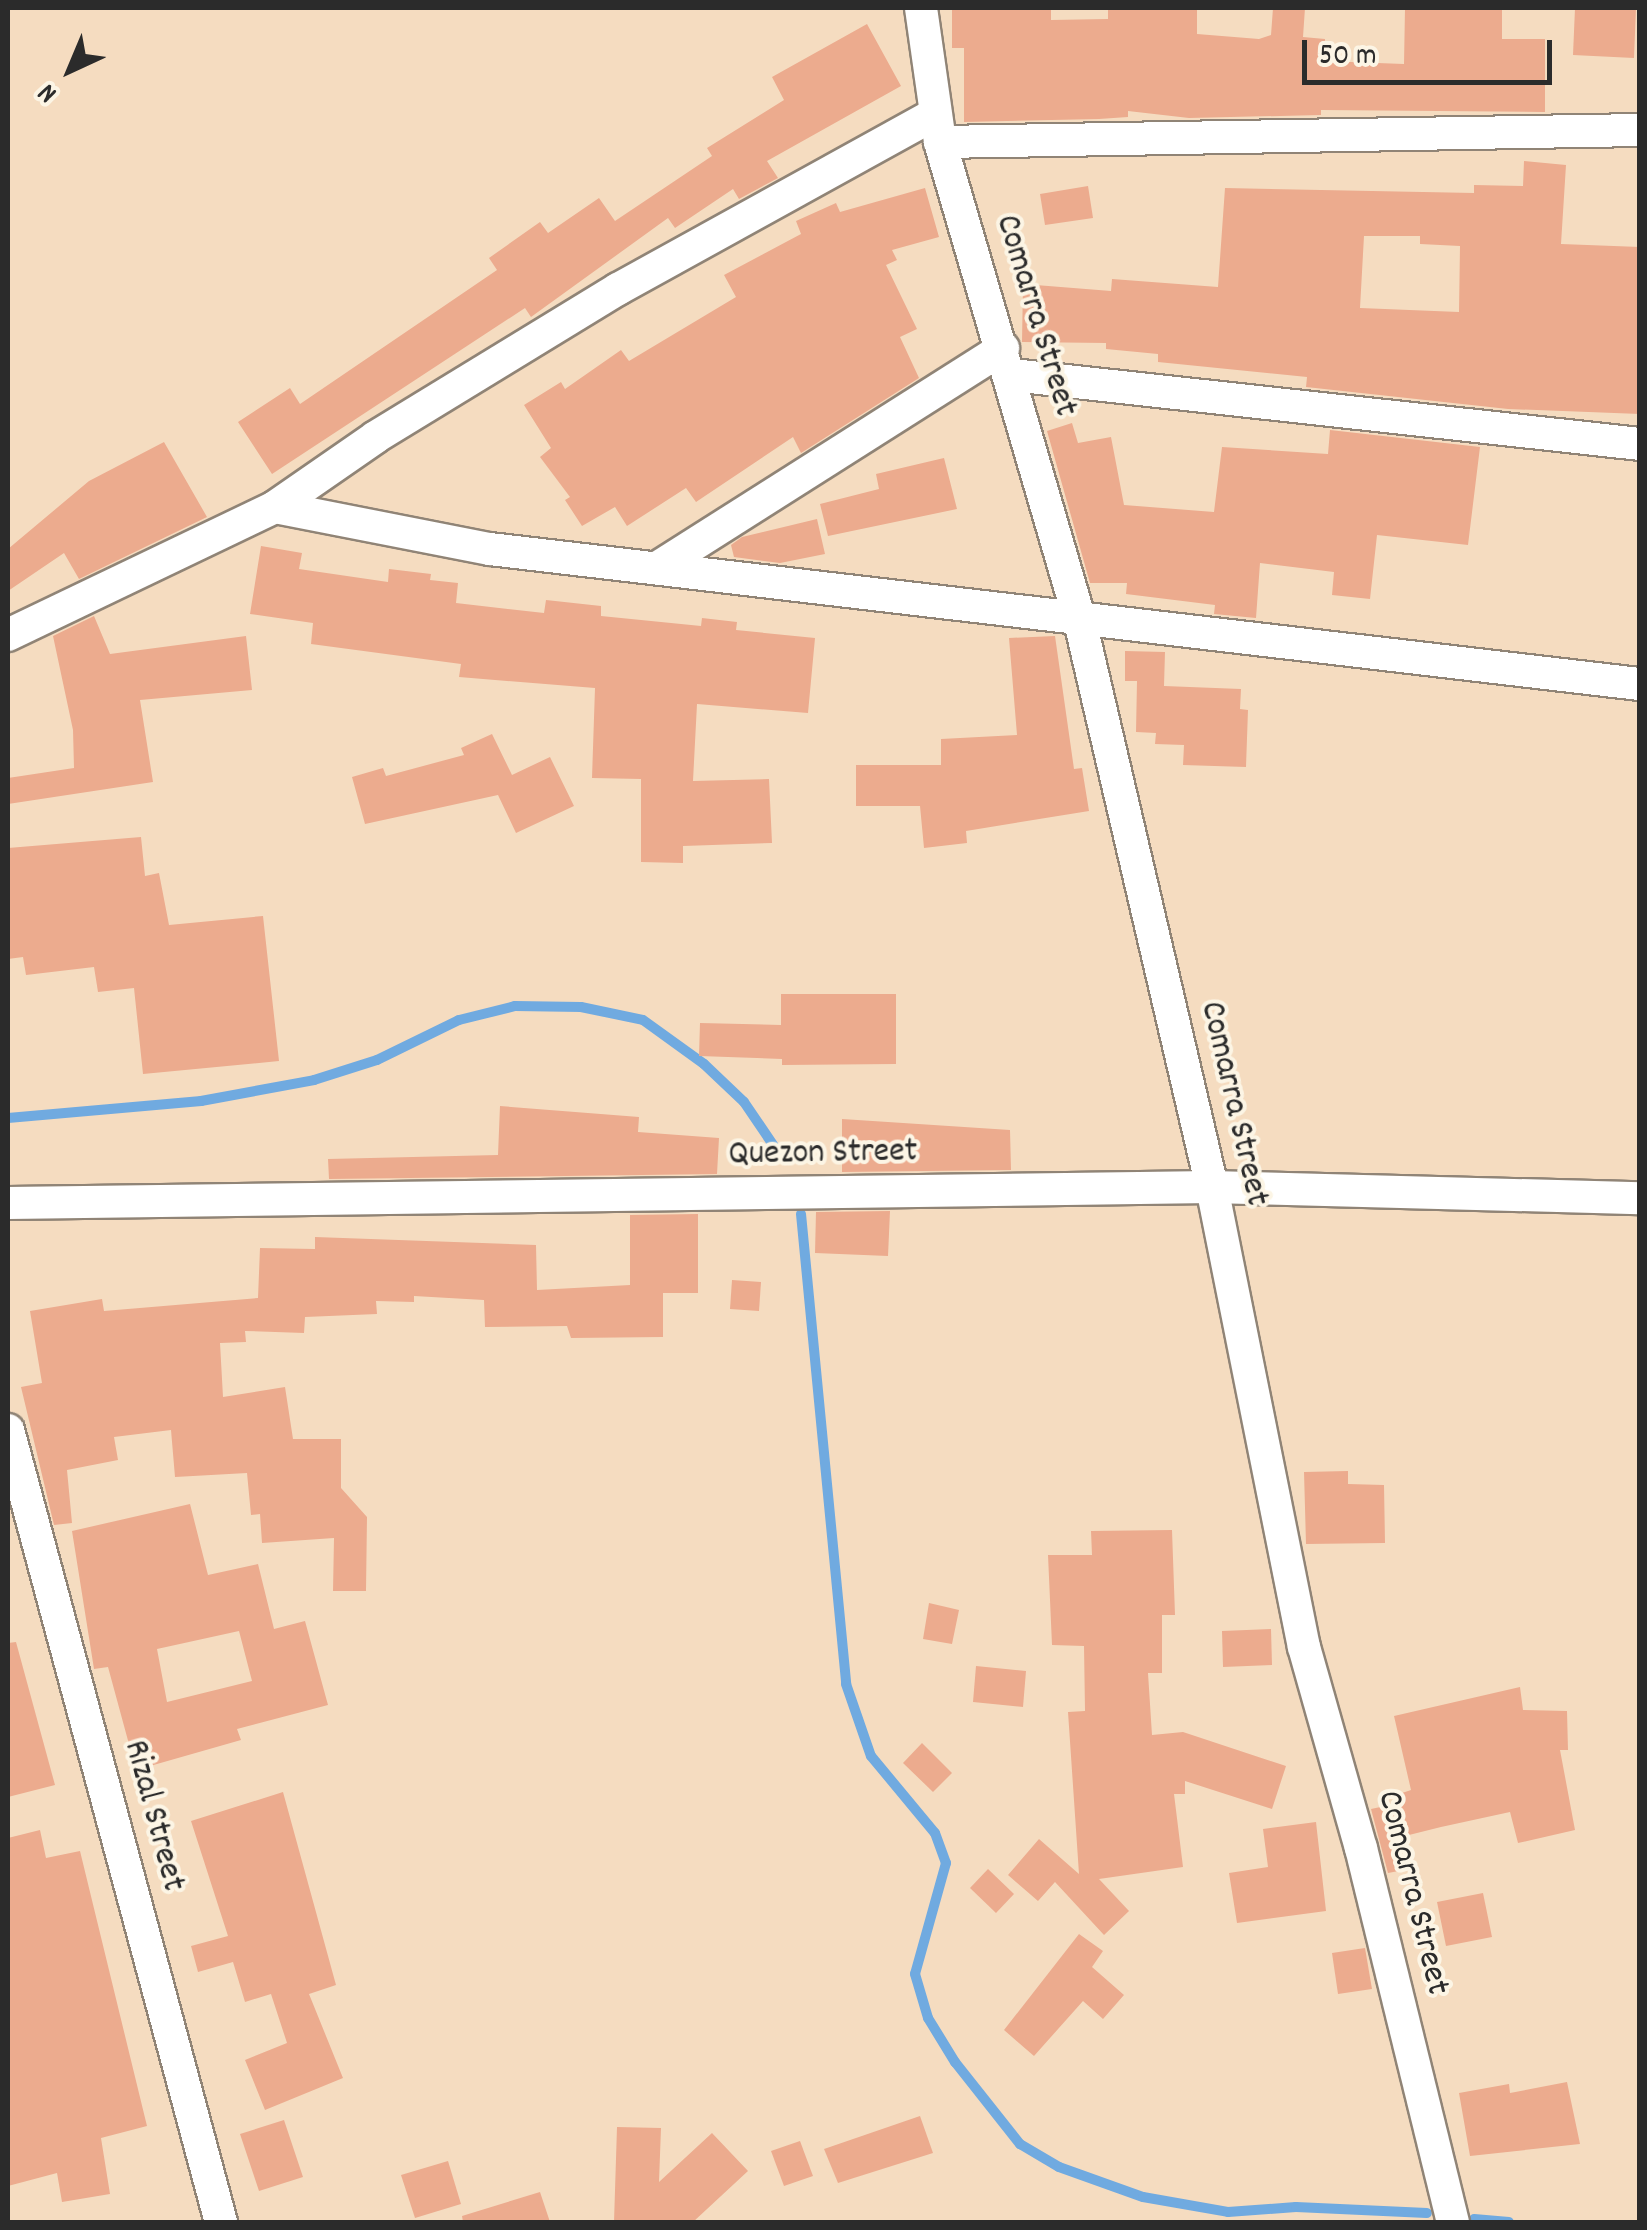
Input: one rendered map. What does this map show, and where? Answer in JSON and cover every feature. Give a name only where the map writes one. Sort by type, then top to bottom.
[{"type":"street","name":"Comarra Street","points":[[921,8],[938,128],[1079,617],[1212,1186],[1304,1647],[1361,1848],[1453,2222]]},
{"type":"street","points":[[8,635],[274,507],[376,436],[618,289],[938,128],[1640,130]]},
{"type":"street","points":[[657,568],[1007,361],[1640,444]]},
{"type":"street","points":[[274,507],[490,549],[1640,684]]},
{"type":"street","name":"Quezon Street","points":[[8,1203],[1212,1186],[1640,1198]]},
{"type":"street","name":"Rizal Street","points":[[8,1430],[221,2222]]},
{"type":"building","points":[[952,8],[1051,8],[1051,20],[1108,19],[1108,8],[1197,8],[1197,34],[1259,39],[1271,35],[1273,8],[1305,8],[1303,37],[1325,39],[1324,61],[1404,64],[1405,8],[1502,8],[1502,39],[1545,39],[1545,112],[1321,110],[1321,115],[1189,118],[1128,111],[1128,117],[1099,119],[964,122],[964,48],[952,48]]},
{"type":"building","points":[[1575,8],[1636,8],[1634,58],[1573,55]]},
{"type":"building","points":[[867,24],[901,86],[767,161],[778,178],[739,199],[733,189],[675,228],[668,218],[531,317],[525,308],[272,474],[238,422],[290,388],[300,404],[497,270],[489,258],[540,222],[548,233],[599,198],[615,221],[712,156],[707,148],[784,100],[772,77]]},
{"type":"building","points":[[1524,161],[1566,165],[1561,244],[1640,247],[1640,414],[1508,409],[1306,387],[1307,377],[1158,362],[1158,354],[1106,349],[1106,343],[1022,342],[1023,284],[1111,291],[1112,279],[1218,287],[1225,188],[1474,193],[1474,185],[1523,186]],"holes":[[[1364,236],[1420,236],[1420,244],[1460,246],[1459,312],[1360,308]]]},
{"type":"building","points":[[1088,186],[1093,218],[1045,225],[1040,194]]},
{"type":"building","points":[[925,188],[939,237],[892,250],[897,260],[886,265],[917,329],[900,337],[919,378],[801,453],[793,437],[696,502],[686,488],[627,526],[615,507],[582,526],[565,500],[570,497],[540,457],[551,448],[524,405],[561,382],[565,389],[621,350],[629,361],[736,297],[724,275],[801,234],[796,221],[836,203],[840,212]]},
{"type":"building","points":[[1072,423],[1078,443],[1111,437],[1124,505],[1214,512],[1222,447],[1328,454],[1330,430],[1480,447],[1468,545],[1377,535],[1370,599],[1332,595],[1334,572],[1260,563],[1256,618],[1214,614],[1215,605],[1126,594],[1127,583],[1090,583],[1047,431]]},
{"type":"building","points":[[164,442],[207,517],[79,579],[64,553],[8,591],[8,549],[89,481]]},
{"type":"building","points":[[944,458],[957,509],[828,536],[820,504],[879,489],[876,474]]},
{"type":"building","points":[[817,519],[825,554],[780,563],[734,557],[731,545],[742,537]]},
{"type":"building","points":[[261,546],[302,553],[299,569],[388,582],[389,569],[431,574],[430,580],[458,583],[456,603],[544,613],[546,600],[601,606],[601,616],[701,626],[702,618],[737,622],[736,630],[815,638],[808,713],[697,704],[693,781],[769,779],[772,843],[683,846],[683,863],[641,862],[641,779],[592,778],[595,688],[459,677],[461,664],[311,644],[313,623],[250,614]]},
{"type":"building","points":[[94,616],[110,654],[246,636],[252,690],[140,700],[153,782],[8,804],[8,778],[74,768],[73,730],[53,636]]},
{"type":"building","points":[[1055,636],[1074,769],[1082,768],[1089,811],[966,831],[967,843],[924,848],[920,806],[856,806],[856,765],[941,765],[941,739],[1017,735],[1009,638]]},
{"type":"building","points":[[1125,651],[1165,652],[1164,686],[1241,689],[1240,709],[1248,710],[1246,767],[1183,765],[1184,745],[1155,744],[1156,733],[1136,732],[1137,681],[1125,681]]},
{"type":"building","points":[[492,734],[512,775],[550,757],[574,806],[516,833],[498,795],[365,824],[352,777],[383,768],[386,776],[464,755],[461,748]]},
{"type":"building","points":[[141,837],[145,876],[159,873],[169,925],[263,916],[279,1061],[143,1074],[134,988],[98,992],[94,967],[26,975],[23,957],[8,959],[8,848]]},
{"type":"building","points":[[781,994],[896,994],[896,1064],[782,1065],[782,1059],[699,1056],[700,1023],[781,1025]]},
{"type":"building","points":[[500,1106],[639,1117],[638,1132],[719,1138],[717,1174],[329,1179],[328,1159],[498,1155]]},
{"type":"building","points":[[842,1119],[1010,1130],[1011,1170],[842,1172]]},
{"type":"building","points":[[890,1211],[888,1256],[815,1253],[816,1212]]},
{"type":"building","points":[[698,1214],[698,1293],[663,1293],[663,1337],[571,1338],[567,1326],[485,1327],[484,1300],[414,1296],[414,1302],[376,1301],[377,1314],[305,1317],[304,1333],[245,1331],[246,1342],[220,1343],[223,1397],[285,1387],[293,1439],[341,1439],[341,1488],[367,1517],[366,1591],[333,1591],[334,1538],[262,1543],[260,1514],[251,1515],[247,1473],[175,1477],[171,1430],[114,1437],[118,1460],[67,1470],[72,1523],[54,1525],[21,1387],[42,1383],[30,1311],[102,1299],[104,1311],[258,1298],[260,1248],[315,1249],[315,1237],[536,1245],[537,1290],[630,1285],[630,1215]]},
{"type":"building","points":[[732,1280],[761,1282],[759,1311],[730,1309]]},
{"type":"building","points":[[1348,1471],[1348,1484],[1384,1485],[1385,1543],[1306,1544],[1304,1472]]},
{"type":"building","points":[[190,1504],[208,1575],[258,1564],[274,1629],[305,1621],[328,1705],[237,1729],[241,1740],[136,1770],[108,1667],[94,1669],[72,1531]],"holes":[[[239,1631],[252,1681],[167,1702],[157,1649]]]},
{"type":"building","points":[[1172,1530],[1175,1615],[1162,1615],[1162,1673],[1148,1673],[1152,1735],[1183,1732],[1286,1766],[1272,1809],[1185,1781],[1185,1794],[1174,1794],[1183,1867],[1099,1879],[1129,1911],[1104,1935],[1055,1882],[1038,1901],[1008,1875],[1039,1839],[1079,1874],[1068,1712],[1085,1711],[1084,1646],[1052,1645],[1048,1555],[1092,1555],[1091,1531]]},
{"type":"building","points":[[929,1603],[959,1610],[952,1644],[923,1639]]},
{"type":"building","points":[[1271,1629],[1272,1665],[1223,1667],[1222,1631]]},
{"type":"building","points":[[16,1642],[55,1785],[8,1797],[8,1643]]},
{"type":"building","points":[[976,1666],[1026,1671],[1023,1707],[973,1702]]},
{"type":"building","points":[[1520,1687],[1523,1710],[1567,1711],[1568,1750],[1560,1750],[1575,1830],[1518,1843],[1510,1812],[1441,1827],[1409,1835],[1403,1841],[1409,1869],[1388,1873],[1371,1809],[1404,1802],[1402,1793],[1411,1790],[1394,1716]]},
{"type":"building","points":[[922,1743],[952,1773],[933,1792],[903,1763]]},
{"type":"building","points":[[283,1792],[336,1985],[309,1994],[343,2078],[265,2110],[245,2060],[287,2043],[271,1994],[245,2002],[233,1962],[198,1972],[191,1946],[228,1936],[191,1821]]},
{"type":"building","points":[[1316,1822],[1326,1911],[1237,1923],[1229,1873],[1268,1867],[1263,1829]]},
{"type":"building","points":[[40,1830],[46,1858],[80,1851],[147,2126],[101,2138],[110,2194],[62,2202],[57,2173],[8,2186],[8,1838]]},
{"type":"building","points":[[988,1869],[1014,1894],[996,1913],[970,1888]]},
{"type":"building","points":[[1483,1893],[1492,1937],[1446,1946],[1437,1902]]},
{"type":"building","points":[[1079,1934],[1103,1951],[1092,1967],[1124,1995],[1103,2019],[1083,2001],[1034,2056],[1004,2030]]},
{"type":"building","points":[[1365,1948],[1372,1989],[1338,1994],[1332,1953]]},
{"type":"building","points":[[1567,2082],[1580,2144],[1470,2156],[1459,2093],[1509,2084],[1510,2093]]},
{"type":"building","points":[[920,2116],[933,2153],[838,2183],[824,2149]]},
{"type":"building","points":[[284,2120],[303,2177],[259,2191],[240,2134]]},
{"type":"building","points":[[617,2127],[661,2128],[659,2182],[712,2133],[748,2171],[693,2222],[614,2222]]},
{"type":"building","points":[[800,2141],[813,2176],[784,2186],[771,2151]]},
{"type":"building","points":[[448,2161],[461,2204],[415,2218],[401,2175]]},
{"type":"building","points":[[540,2192],[550,2222],[463,2222],[462,2216]]},
{"type":"waterway","points":[[8,1118],[201,1101],[314,1080],[377,1060],[459,1020],[515,1006],[581,1007],[643,1020],[704,1064],[744,1102],[782,1158]]},
{"type":"waterway","points":[[801,1214],[846,1684],[871,1756],[935,1833],[946,1863],[915,1974],[928,2018],[955,2062],[1020,2144],[1059,2167],[1143,2197],[1228,2212],[1296,2207],[1427,2213]]},
{"type":"waterway","points":[[1474,2219],[1509,2222]]}]
